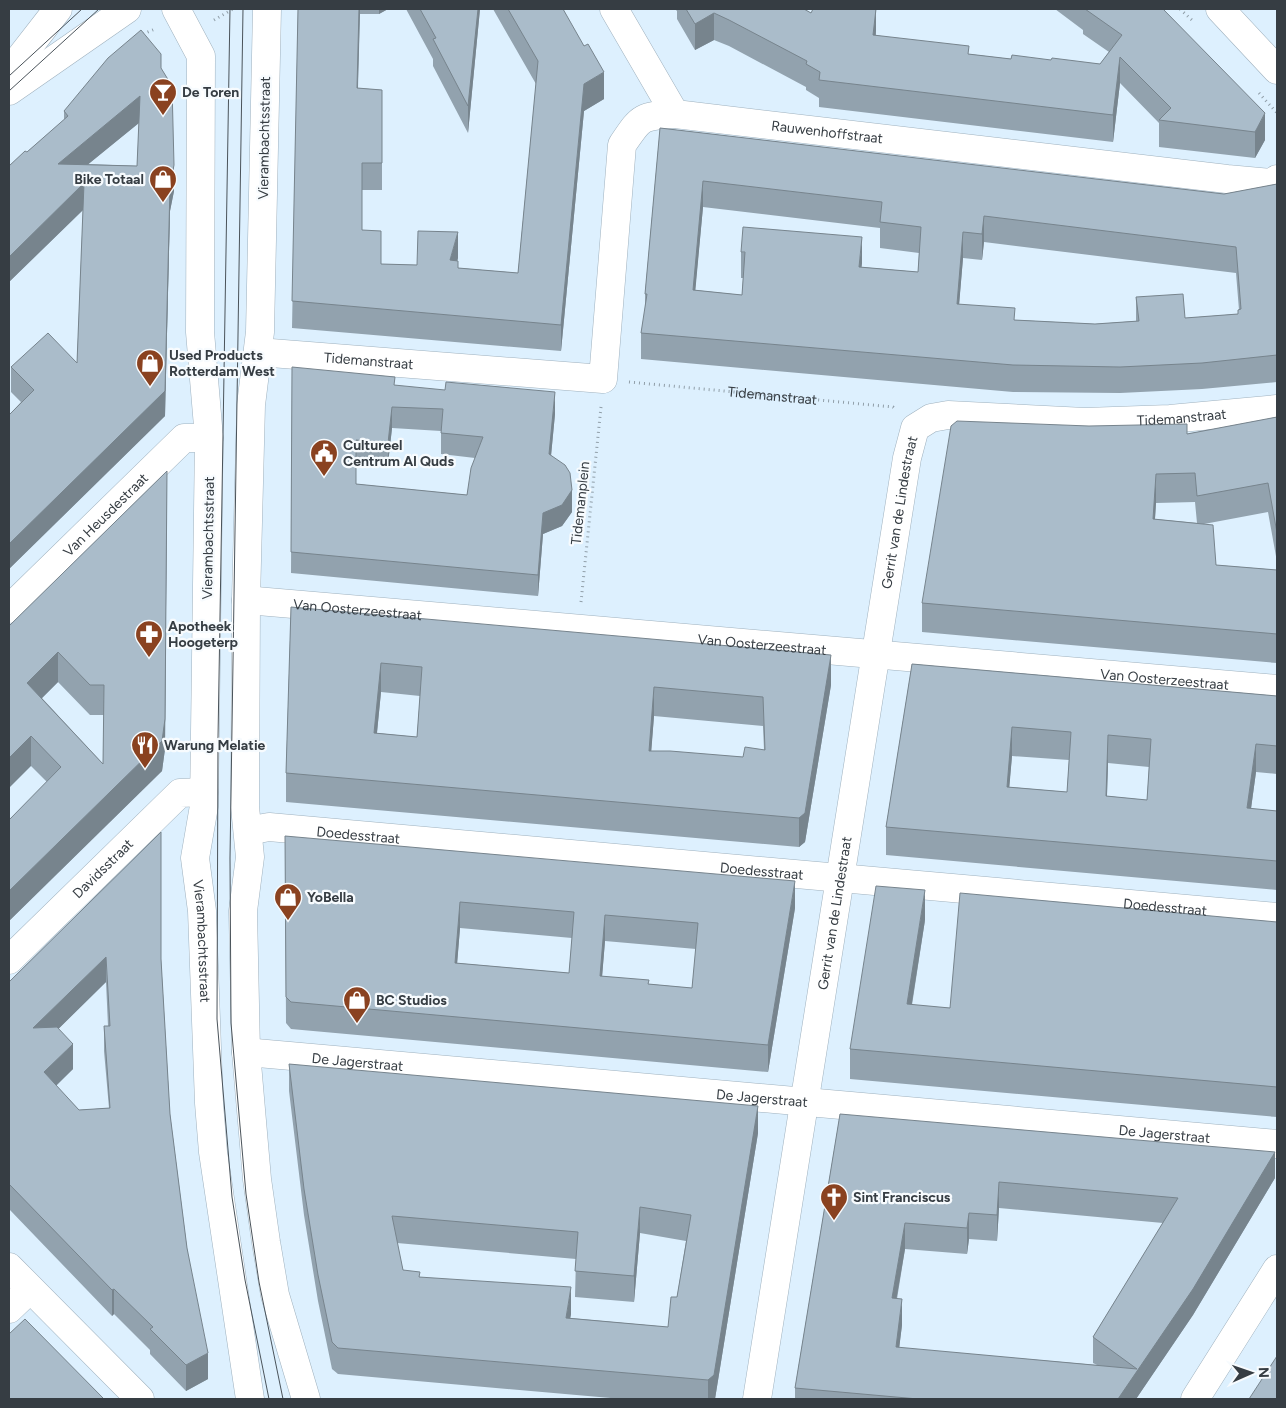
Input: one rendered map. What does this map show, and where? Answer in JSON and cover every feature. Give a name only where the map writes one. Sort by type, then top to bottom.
[{"type":"street","points":[[9,72],[58,9]]},
{"type":"street","points":[[9,91],[127,9]]},
{"type":"street","name":"Vierambachtsstraat","points":[[176,9],[201,56],[200,332],[209,438],[192,792],[195,858],[202,911],[205,1019],[213,1152],[250,1399]]},
{"type":"street","name":"Vierambachtsstraat","points":[[267,9],[258,352],[251,406],[246,600],[245,807],[250,858],[243,912],[246,1052],[257,1179],[275,1295],[306,1399]]},
{"type":"street","points":[[614,9],[675,114]]},
{"type":"street","points":[[1220,9],[1277,70]]},
{"type":"street","name":"Rauwenhoffstraat","points":[[603,379],[622,146],[639,121],[656,115],[675,114],[1227,179],[1272,183],[1277,179]]},
{"type":"street","name":"Tidemanstraat","points":[[258,352],[603,379]]},
{"type":"street","name":"Tidemanstraat","points":[[915,428],[931,418],[948,415],[1085,422],[1170,419],[1277,410]]},
{"type":"street","name":"Gerrit van de Lindestraat","points":[[757,1399],[840,878],[878,655],[907,458],[915,428]]},
{"type":"street","name":"Van Heusdestraat","points":[[9,609],[184,438],[209,438]]},
{"type":"street","name":"Van Oosterzeestraat","points":[[246,600],[1277,689]]},
{"type":"street","name":"Davidsstraat","points":[[9,960],[192,792]]},
{"type":"street","name":"Doedesstraat","points":[[248,831],[269,827],[1277,917]]},
{"type":"street","name":"De Jagerstraat","points":[[246,1052],[1277,1144]]},
{"type":"street","points":[[9,1267],[140,1399]]},
{"type":"street","points":[[1195,1399],[1277,1269]]},
{"type":"street","points":[[9,1309],[30,1288]]},
{"type":"path","name":"Tidemanstraat","points":[[603,379],[893,407],[915,428]]},
{"type":"path","name":"Tidemanplein","points":[[579,630],[603,379]]},
{"type":"building","points":[[298,9],[359,9],[357,88],[382,90],[382,163],[362,163],[362,230],[381,231],[381,264],[417,265],[418,231],[458,232],[450,260],[458,261],[458,268],[518,273],[538,61],[508,9],[563,9],[584,46],[588,44],[604,72],[584,84],[561,325],[292,301]]},
{"type":"building","points":[[420,9],[478,9],[468,106],[433,39],[436,38]]},
{"type":"building","points":[[686,9],[804,9],[811,13],[813,9],[876,9],[873,35],[969,46],[968,54],[1011,59],[1012,55],[1051,60],[1052,58],[1100,64],[1122,35],[1085,9],[1163,9],[1265,113],[1255,132],[1159,120],[1171,108],[1120,57],[1113,115],[819,80],[820,72],[806,64],[807,61],[714,13],[695,24]]},
{"type":"building","points":[[141,30],[161,54],[161,68],[172,86],[174,165],[170,186],[165,391],[9,544],[9,415],[34,390],[11,367],[48,333],[77,363],[84,183],[9,257],[9,166],[68,116],[64,111],[108,58]],"holes":[[[140,96],[137,166],[58,164]]]},
{"type":"building","points":[[660,128],[1224,194],[1277,184],[1277,355],[1202,363],[1120,367],[1013,365],[641,333],[647,294],[645,294]],"holes":[[[703,181],[882,202],[880,222],[921,227],[918,272],[859,267],[862,237],[743,227],[741,252],[745,252],[742,295],[693,290]],[[984,216],[1236,247],[1241,309],[1238,310],[1238,314],[1185,318],[1183,294],[1136,297],[1139,321],[1095,324],[1014,320],[1015,308],[957,304],[963,232],[982,234]]]},
{"type":"building","points":[[292,367],[395,377],[394,385],[445,390],[446,382],[555,392],[549,454],[565,465],[570,473],[572,490],[562,505],[543,513],[538,575],[291,552]],"holes":[[[392,407],[443,409],[441,433],[483,437],[471,468],[467,495],[356,484],[356,440],[388,443]]]},
{"type":"building","points":[[1277,417],[1277,533],[1268,483],[1197,496],[1195,473],[1156,474],[1153,519],[1213,525],[1216,565],[1277,570],[1277,634],[922,603],[951,426],[957,421],[1089,426],[1187,424],[1187,434]]},
{"type":"building","points":[[167,471],[165,719],[162,741],[9,891],[9,820],[61,767],[31,736],[9,758],[9,626]],"holes":[[[58,652],[90,685],[104,685],[103,764],[27,683]]]},
{"type":"building","points":[[291,607],[831,655],[805,813],[799,818],[286,773]],"holes":[[[381,663],[422,667],[417,737],[374,733]],[[654,687],[763,697],[765,750],[745,747],[743,757],[649,751]]]},
{"type":"building","points":[[912,664],[1277,696],[1277,746],[1256,744],[1247,808],[1277,811],[1277,861],[886,827]],"holes":[[[1012,727],[1071,732],[1067,792],[1007,787]],[[1108,735],[1151,739],[1147,800],[1106,796]]]},
{"type":"building","points":[[161,832],[161,959],[170,1114],[187,1248],[208,1353],[186,1365],[150,1329],[153,1327],[114,1289],[112,1290],[9,1184],[9,982]],"holes":[[[106,957],[110,1026],[104,1026],[110,1108],[79,1110],[44,1072],[73,1044],[57,1027],[33,1028]]]},
{"type":"building","points":[[285,836],[795,881],[768,1045],[291,1002],[286,997]],"holes":[[[460,902],[574,912],[569,973],[455,963]],[[605,915],[698,923],[692,988],[648,984],[649,980],[600,976]]]},
{"type":"building","points":[[876,886],[925,890],[907,1004],[950,1008],[960,893],[1277,922],[1277,1087],[850,1049]]},
{"type":"building","points":[[289,1064],[758,1106],[714,1375],[708,1380],[338,1348],[332,1342],[318,1275],[304,1189]],"holes":[[[640,1207],[691,1215],[677,1297],[671,1297],[668,1327],[566,1318],[571,1287],[419,1277],[420,1272],[403,1270],[392,1216],[578,1232],[575,1271],[634,1276]]]},
{"type":"building","points":[[840,1114],[1275,1152],[1193,1289],[1118,1399],[918,1399],[795,1388]],"holes":[[[999,1182],[1178,1198],[1093,1337],[1137,1369],[896,1347],[902,1299],[892,1298],[905,1223],[967,1228],[969,1213],[997,1215]]]},
{"type":"building","points":[[25,1319],[104,1399],[9,1399],[9,1334]]},
{"type":"building","points":[[1277,1356],[1277,1399],[1249,1399]]},
{"type":"tram line","points":[[9,76],[82,9]]},
{"type":"tram line","points":[[9,91],[99,9]]},
{"type":"tram line","points":[[230,9],[218,738],[217,1019],[232,1197],[245,1280],[269,1399]]},
{"type":"tram line","points":[[243,9],[230,858],[231,1023],[246,1194],[259,1282],[283,1399]]},
{"type":"place","name":"De Toren","points":[[163,116]]},
{"type":"place","name":"Bike Totaal","points":[[163,203]]},
{"type":"place","name":"Used Products Rotterdam West","points":[[150,387]]},
{"type":"place","name":"Cultureel Centrum Al Quds","points":[[324,477]]},
{"type":"place","name":"Apotheek Hoogeterp","points":[[149,658]]},
{"type":"place","name":"Warung Melatie","points":[[145,769]]},
{"type":"place","name":"YoBella","points":[[288,921]]},
{"type":"place","name":"BC Studios","points":[[357,1024]]},
{"type":"place","name":"Sint Franciscus","points":[[834,1221]]}]
